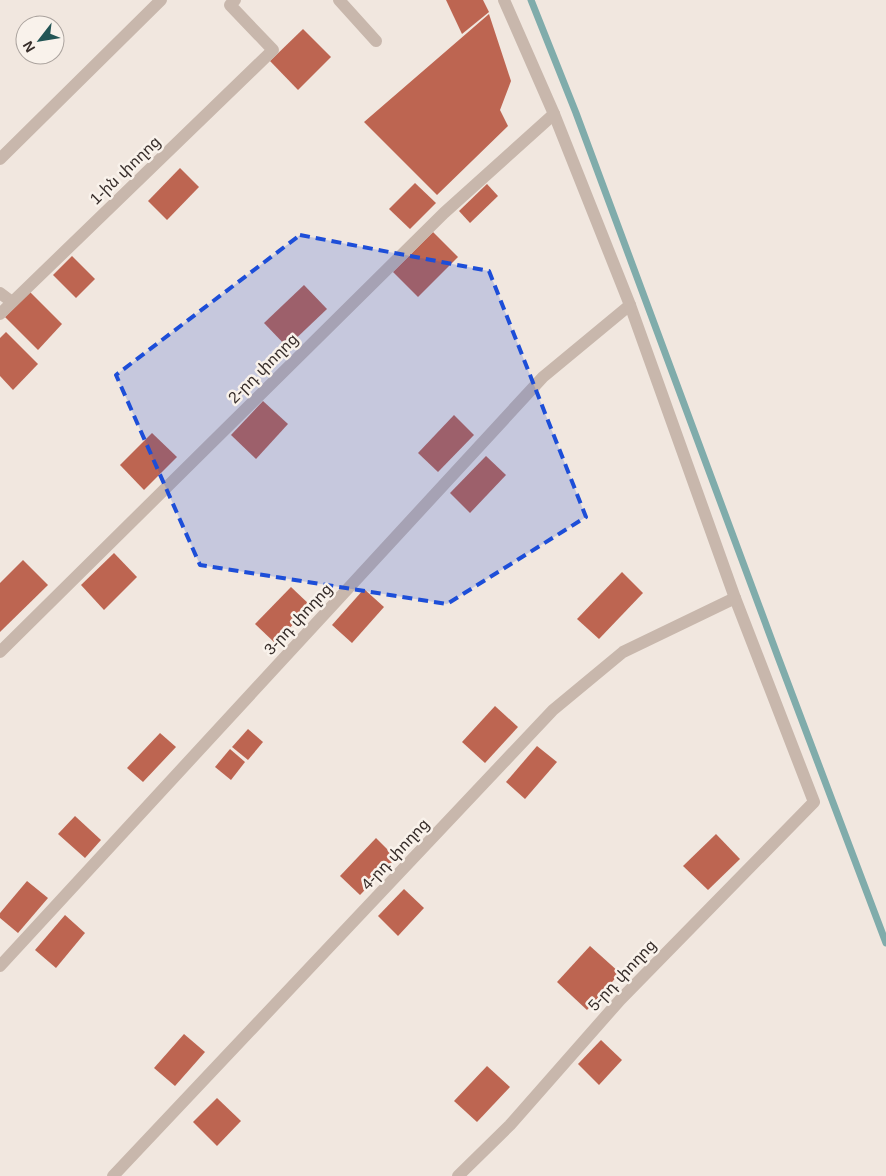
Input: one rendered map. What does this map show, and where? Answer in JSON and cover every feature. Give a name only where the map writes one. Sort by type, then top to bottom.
[{"type":"street","points":[[0,158],[161,0]]},
{"type":"street","name":"1-ին փողոց","points":[[0,314],[272,50],[230,5],[235,0]]},
{"type":"street","points":[[339,0],[376,41]]},
{"type":"street","points":[[504,0],[554,114],[630,305],[735,598]]},
{"type":"street","name":"2-րդ փողոց","points":[[0,652],[444,213],[554,114]]},
{"type":"street","points":[[0,293],[12,302]]},
{"type":"street","name":"3-րդ փողոց","points":[[0,966],[543,377],[630,305]]},
{"type":"street","name":"5-րդ փողոց","points":[[458,1176],[510,1125],[620,1000],[814,802],[735,598]]},
{"type":"street","name":"4-րդ փողոց","points":[[113,1176],[553,710],[622,652],[735,598]]},
{"type":"highlighted area","points":[[300,235],[489,271],[586,517],[447,604],[200,565],[116,375]]},
{"type":"building","points":[[446,0],[483,0],[489,12],[462,34]]},
{"type":"building","points":[[489,14],[511,81],[500,110],[508,126],[437,195],[364,122]]},
{"type":"building","points":[[303,29],[331,57],[298,90],[270,61]]},
{"type":"building","points":[[180,168],[199,187],[167,220],[148,201]]},
{"type":"building","points":[[415,183],[436,203],[410,229],[389,209]]},
{"type":"building","points":[[487,184],[498,196],[470,223],[459,211]]},
{"type":"building","points":[[433,232],[458,257],[418,297],[393,272]]},
{"type":"building","points":[[72,256],[95,279],[76,298],[53,275]]},
{"type":"building","points":[[304,285],[327,309],[287,347],[264,323]]},
{"type":"building","points":[[30,292],[62,324],[38,350],[5,317]]},
{"type":"building","points":[[6,332],[38,364],[13,390],[0,376],[0,338]]},
{"type":"building","points":[[263,401],[288,424],[256,459],[231,435]]},
{"type":"building","points":[[454,415],[474,435],[438,472],[418,453]]},
{"type":"building","points":[[152,433],[177,457],[144,490],[120,465]]},
{"type":"building","points":[[486,456],[506,475],[470,513],[450,493]]},
{"type":"building","points":[[114,553],[137,577],[104,610],[81,585]]},
{"type":"building","points":[[23,560],[48,585],[0,632],[0,583]]},
{"type":"building","points":[[622,572],[643,593],[599,639],[577,619]]},
{"type":"building","points":[[291,587],[311,606],[275,643],[255,624]]},
{"type":"building","points":[[364,589],[384,607],[352,643],[332,625]]},
{"type":"building","points":[[495,706],[518,727],[485,763],[462,742]]},
{"type":"building","points":[[248,729],[263,742],[248,760],[232,747]]},
{"type":"building","points":[[160,733],[176,747],[143,782],[127,768]]},
{"type":"building","points":[[537,746],[557,762],[525,799],[506,782]]},
{"type":"building","points":[[230,749],[245,762],[231,780],[215,767]]},
{"type":"building","points":[[75,816],[101,840],[85,858],[58,834]]},
{"type":"building","points":[[716,834],[740,859],[708,890],[683,866]]},
{"type":"building","points":[[376,838],[396,858],[360,895],[340,876]]},
{"type":"building","points":[[27,881],[48,898],[18,933],[0,918],[0,913]]},
{"type":"building","points":[[404,889],[424,908],[398,936],[378,916]]},
{"type":"building","points":[[65,915],[85,933],[56,968],[35,950]]},
{"type":"building","points":[[590,946],[620,973],[587,1010],[557,982]]},
{"type":"building","points":[[184,1034],[205,1052],[175,1086],[154,1068]]},
{"type":"building","points":[[601,1040],[622,1060],[599,1085],[578,1064]]},
{"type":"building","points":[[487,1066],[510,1087],[477,1122],[454,1101]]},
{"type":"building","points":[[217,1098],[241,1121],[217,1146],[193,1122]]},
{"type":"waterway","points":[[531,0],[576,113],[886,943]]}]
